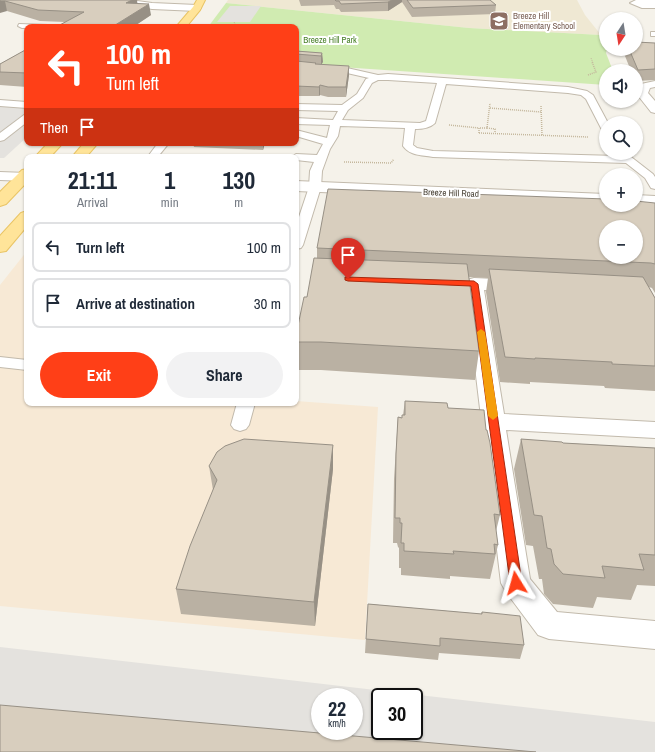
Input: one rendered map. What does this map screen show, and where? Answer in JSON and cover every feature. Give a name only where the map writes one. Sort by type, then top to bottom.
[{"type":"main road","points":[[183,24],[199,4]]},
{"type":"main road","points":[[45,154],[53,146]]},
{"type":"main road","points":[[82,154],[88,146]]},
{"type":"main road","points":[[0,201],[24,177]]},
{"type":"main road","points":[[0,247],[24,219]]},
{"type":"street","points":[[115,0],[152,6],[199,4]]},
{"type":"street","points":[[655,84],[645,86],[642,93],[655,109]]},
{"type":"street","points":[[0,176],[24,175]]},
{"type":"street","name":"Breeze Hill Road","points":[[299,186],[599,199]]},
{"type":"street","points":[[643,200],[655,201]]},
{"type":"street","points":[[536,287],[467,284],[494,421],[516,583],[549,625],[655,635]]},
{"type":"street","points":[[494,421],[655,430]]},
{"type":"lane","points":[[638,4],[655,2]]},
{"type":"lane","points":[[638,4],[655,6]]},
{"type":"lane","points":[[299,67],[343,71],[369,75],[377,78],[568,90],[584,93],[590,97],[600,116]]},
{"type":"lane","points":[[299,72],[321,73],[343,71]]},
{"type":"lane","points":[[299,236],[315,187],[316,171],[333,136],[336,122],[344,108],[360,96],[369,81],[377,78]]},
{"type":"lane","points":[[299,121],[410,127],[421,126],[430,123],[442,82]]},
{"type":"lane","points":[[0,104],[24,105]]},
{"type":"lane","points":[[299,107],[344,108]]},
{"type":"lane","points":[[0,138],[24,119]]},
{"type":"lane","points":[[410,127],[408,146],[414,151],[433,154],[599,159]]},
{"type":"lane","points":[[299,134],[329,142]]},
{"type":"lane","points":[[156,154],[162,146]]},
{"type":"lane","points":[[299,157],[321,159]]},
{"type":"lane","points":[[628,160],[649,176],[655,186]]},
{"type":"lane","points":[[0,362],[24,364]]},
{"type":"lane","points":[[240,425],[245,406]]},
{"type":"path","points":[[540,88],[542,135]]},
{"type":"path","points":[[487,128],[491,98]]},
{"type":"path","points":[[490,108],[541,112]]},
{"type":"path","points":[[430,123],[495,129],[495,133]]},
{"type":"path","points":[[479,128],[479,133],[592,137]]},
{"type":"path","points":[[344,162],[391,163],[395,157],[414,151]]},
{"type":"shaded area","name":"Breeze Hill Elementary School","points":[[228,0],[577,0],[585,15],[599,32],[599,35],[469,28],[226,3]]},
{"type":"shaded area","points":[[230,6],[261,6],[250,22],[217,22]]},
{"type":"shaded area","points":[[0,102],[24,104],[24,140],[4,158],[0,158]]},
{"type":"shaded area","points":[[24,255],[24,406],[299,406],[299,401],[378,407],[365,640],[0,606],[0,285]]},
{"type":"shaded area","points":[[0,647],[358,688],[311,688],[311,740],[363,740],[363,689],[371,689],[371,740],[423,740],[423,695],[655,722],[655,752],[0,752]]},
{"type":"green space","name":"Breeze Hill Park","points":[[226,3],[469,28],[599,35],[599,56],[607,56],[610,64],[599,64],[599,85],[299,64],[299,24],[210,24]]},
{"type":"building","points":[[132,0],[126,3],[149,4],[117,24],[62,24],[84,12],[38,10],[0,1]]},
{"type":"building","points":[[335,0],[392,0],[388,2],[341,4],[339,1]]},
{"type":"building","points":[[407,0],[490,0],[496,5],[413,8]]},
{"type":"building","points":[[643,42],[655,43],[655,69],[643,70],[643,64],[635,64],[632,56],[643,56]]},
{"type":"building","points":[[24,51],[24,73],[0,72],[0,64]]},
{"type":"building","points":[[299,51],[322,53],[321,56],[299,54]]},
{"type":"building","points":[[299,61],[349,66],[346,87],[328,87],[320,85],[319,87],[299,86]]},
{"type":"building","points":[[328,189],[599,199],[599,212],[643,212],[643,202],[655,203],[655,264],[643,263],[643,220],[599,220],[599,261],[317,248]]},
{"type":"building","points":[[314,258],[467,264],[479,351],[299,342],[299,321],[304,297],[307,297]]},
{"type":"building","points":[[489,269],[643,277],[655,298],[655,366],[612,364],[612,362],[505,357]]},
{"type":"building","points":[[405,401],[447,403],[448,408],[484,410],[500,515],[494,514],[498,545],[494,544],[495,554],[453,551],[454,554],[404,551],[404,543],[401,543],[402,523],[400,523],[400,518],[395,518],[398,417],[402,418],[402,415],[405,415]]},
{"type":"building","points":[[244,439],[333,445],[314,602],[176,589],[190,546],[217,480],[209,466],[217,452],[225,446]]},
{"type":"building","points":[[521,439],[655,448],[655,555],[639,554],[644,570],[602,566],[605,578],[563,574],[554,564],[551,549],[547,548],[542,516],[534,515]]},
{"type":"building","points":[[368,604],[520,616],[524,645],[440,638],[440,646],[366,639]]},
{"type":"building","points":[[0,705],[311,732],[311,740],[363,740],[363,737],[371,738],[371,740],[399,740],[536,752],[0,752]]},
{"type":"slow traffic","points":[[481,332],[493,416]]},
{"type":"place","name":"Breeze Hill Elementary School","points":[[499,21]]},
{"type":"route","points":[[348,279],[474,284],[516,583]]}]
